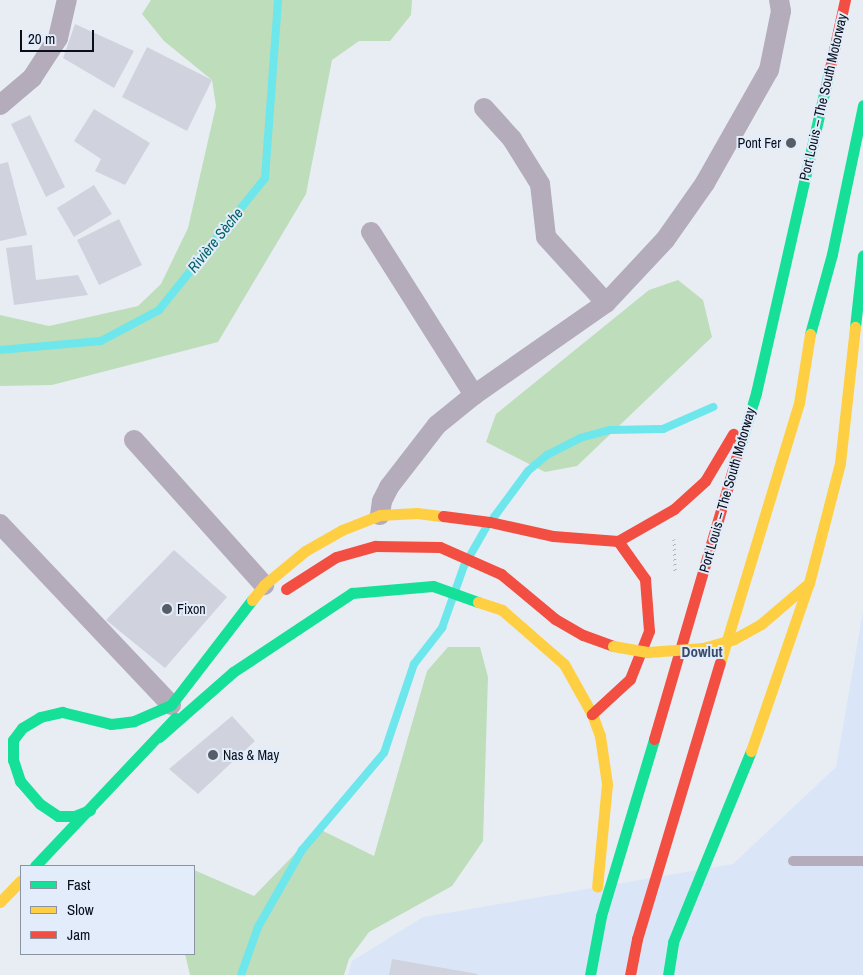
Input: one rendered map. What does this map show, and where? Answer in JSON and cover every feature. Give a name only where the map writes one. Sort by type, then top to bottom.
[{"type":"main road","name":"Port Louis – The South Motorway","points":[[589,975],[602,916],[756,393],[843,0]]},
{"type":"main road","points":[[630,975],[637,939],[798,403],[812,329],[832,254],[863,105]]},
{"type":"main road","points":[[668,975],[673,942],[764,718],[809,582],[840,463],[863,255]]},
{"type":"main road","points":[[90,810],[66,818],[40,804],[20,781],[13,760],[10,737],[40,717],[62,712],[111,724],[134,721],[171,705],[271,590],[313,547],[342,530],[380,515],[417,513],[490,522],[553,536],[618,541],[674,509],[705,481],[756,393]]},
{"type":"main road","points":[[592,714],[630,679],[649,631],[645,579],[618,541]]},
{"type":"main road","points":[[271,590],[336,557],[375,546],[440,547],[501,574],[554,619],[583,635],[613,646],[648,652],[703,648],[734,639],[761,624],[809,582]]},
{"type":"main road","points":[[159,737],[233,672],[352,593],[433,586],[502,610],[564,664],[592,714],[600,736],[607,784],[589,975]]},
{"type":"main road","points":[[35,865],[159,737],[216,670]]},
{"type":"main road","points":[[40,804],[40,824]]},
{"type":"main road","points":[[34,865],[38,842]]},
{"type":"main road","points":[[0,902],[20,881]]},
{"type":"street","points":[[0,105],[32,78],[58,38],[67,0]]},
{"type":"street","points":[[380,515],[382,500],[389,487],[437,425],[474,395],[606,304],[665,240],[705,184],[769,70],[782,11],[778,0]]},
{"type":"street","points":[[484,108],[512,139],[540,184],[546,237],[606,304]]},
{"type":"street","points":[[372,232],[474,395]]},
{"type":"street","points":[[134,440],[271,590]]},
{"type":"street","points":[[0,524],[171,705]]},
{"type":"lane","points":[[792,860],[863,861]]},
{"type":"shaded area","points":[[863,611],[863,975],[348,975],[352,961],[423,917],[733,864],[836,767]]},
{"type":"green space","points":[[151,0],[412,0],[411,15],[390,41],[359,41],[332,60],[306,194],[218,342],[52,385],[0,386],[0,315],[49,326],[138,306],[161,284],[188,228],[216,106],[212,80],[164,41],[142,14]]},
{"type":"green space","points":[[678,280],[703,300],[712,337],[577,466],[545,472],[486,442],[496,414],[649,290]]},
{"type":"green space","points":[[448,647],[480,647],[488,677],[483,841],[452,886],[369,932],[349,959],[344,975],[190,975],[185,955],[195,955],[195,870],[254,896],[319,829],[374,856],[427,671]]},
{"type":"building","points":[[75,24],[134,51],[114,88],[63,58]]},
{"type":"building","points":[[147,47],[212,80],[187,131],[122,97]]},
{"type":"building","points":[[94,109],[150,143],[125,185],[95,171],[101,159],[74,141]]},
{"type":"building","points":[[30,115],[65,187],[46,197],[11,124]]},
{"type":"building","points":[[8,162],[27,235],[0,241],[0,164]]},
{"type":"building","points":[[94,185],[112,214],[74,237],[57,208]]},
{"type":"building","points":[[119,219],[142,265],[99,285],[77,240]]},
{"type":"building","points":[[32,245],[36,280],[78,275],[88,295],[14,305],[6,248]]},
{"type":"building","name":"Fixon","points":[[174,550],[227,597],[165,668],[106,620]]},
{"type":"building","name":"Nas & May","points":[[232,716],[255,741],[198,794],[169,769]]},
{"type":"building","points":[[392,959],[478,974],[478,975],[389,975]]},
{"type":"waterway","name":"Rivière Sèche","points":[[0,350],[101,341],[159,310],[265,178],[278,0]]},
{"type":"waterway","points":[[494,517],[528,471],[547,455],[580,438],[610,430],[663,429],[713,407]]},
{"type":"waterway","points":[[241,975],[258,927],[302,850],[384,753],[414,664],[442,628],[464,566],[487,526]]},
{"type":"traffic: fast","points":[[737,456],[756,393],[828,77]]},
{"type":"traffic: fast","points":[[810,334],[832,254],[863,105]]},
{"type":"traffic: fast","points":[[855,327],[863,255]]},
{"type":"traffic: fast","points":[[159,737],[233,672],[352,593],[433,586],[478,602]]},
{"type":"traffic: fast","points":[[90,810],[74,816],[58,816],[40,804],[20,781],[13,760],[13,740],[22,728],[40,717],[62,712],[111,724],[134,721],[171,705],[252,600]]},
{"type":"traffic: fast","points":[[36,865],[175,718]]},
{"type":"traffic: fast","points":[[590,975],[601,916],[654,739]]},
{"type":"traffic: fast","points":[[668,975],[673,942],[751,751]]},
{"type":"traffic: slow","points":[[761,624],[809,583],[840,463],[855,327]]},
{"type":"traffic: slow","points":[[720,663],[799,403],[810,334]]},
{"type":"traffic: slow","points":[[252,600],[264,585],[305,551],[342,530],[380,515],[417,513],[443,516]]},
{"type":"traffic: slow","points":[[751,751],[809,583]]},
{"type":"traffic: slow","points":[[478,602],[502,610],[564,664],[592,714],[600,736],[607,784],[597,887]]},
{"type":"traffic: slow","points":[[613,646],[648,652],[703,648],[734,639],[761,624]]},
{"type":"traffic: slow","points":[[0,902],[20,881]]},
{"type":"traffic: jam","points":[[828,77],[845,0]]},
{"type":"traffic: jam","points":[[618,541],[674,509],[705,481],[733,434]]},
{"type":"traffic: jam","points":[[654,739],[737,456]]},
{"type":"traffic: jam","points":[[443,516],[490,522],[553,536],[618,541],[645,579],[649,631],[630,679],[592,714]]},
{"type":"traffic: jam","points":[[286,589],[336,557],[375,546],[440,547],[501,574],[555,619],[583,635],[613,646]]},
{"type":"traffic: jam","points":[[630,975],[637,939],[720,663]]},
{"type":"place","name":"Pont Fer","points":[[791,143]]},
{"type":"place","name":"Fixon","points":[[167,609]]},
{"type":"place","name":"Nas & May","points":[[213,755]]},
{"type":"district","name":"Dowlut","points":[[702,652]]}]
